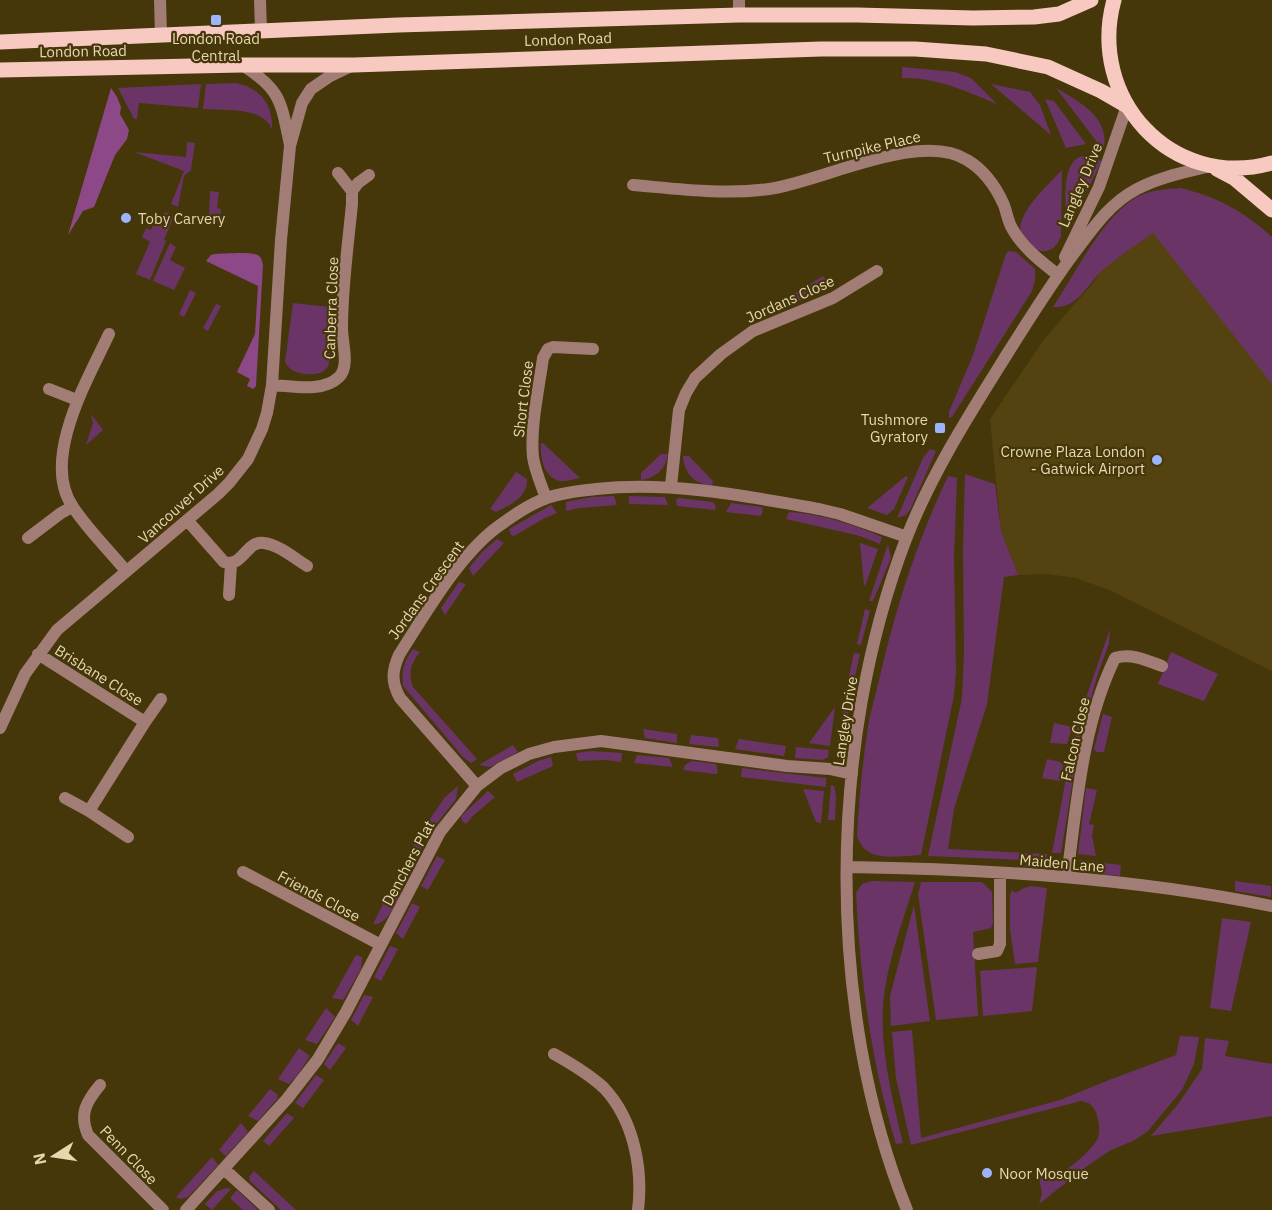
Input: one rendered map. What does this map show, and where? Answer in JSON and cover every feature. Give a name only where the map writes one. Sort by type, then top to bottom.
[{"type":"main road","name":"London Road","points":[[0,42],[739,8],[857,15],[1034,17],[1059,14],[1091,0]]},
{"type":"main road","points":[[1114,0],[1108,33],[1110,63],[1119,91],[1136,119],[1162,144],[1190,160],[1212,166],[1236,168],[1272,164]]},
{"type":"main road","name":"London Road","points":[[0,70],[354,65],[873,48],[950,51],[1013,58],[1048,67],[1127,106]]},
{"type":"main road","points":[[1212,166],[1234,178],[1272,210]]},
{"type":"street","points":[[160,0],[161,34]]},
{"type":"street","points":[[260,0],[261,30]]},
{"type":"street","name":"Vancouver Drive","points":[[242,65],[269,84],[280,101],[290,146]]},
{"type":"street","name":"Vancouver Drive","points":[[0,728],[25,674],[57,630],[229,483],[248,459],[262,429],[272,385],[281,240],[290,146],[302,103],[311,88],[354,65]]},
{"type":"street","name":"Langley Drive","points":[[1058,275],[1099,186],[1127,106]]},
{"type":"street","name":"Turnpike Place","points":[[633,185],[717,192],[745,191],[783,186],[850,166],[912,152],[932,149],[949,152],[967,159],[984,174],[996,188],[1012,229],[1026,248],[1058,275]]},
{"type":"street","name":"Langley Drive","points":[[907,1210],[874,1108],[859,1030],[851,970],[848,867],[848,816],[863,692],[892,581],[907,537],[942,460],[1058,275],[1099,220],[1133,191],[1150,183],[1212,166]]},
{"type":"street","points":[[338,173],[352,190],[369,175]]},
{"type":"street","name":"Canberra Close","points":[[272,385],[315,387],[330,384],[341,375],[345,364],[342,327],[352,190]]},
{"type":"street","name":"Jordans Close","points":[[671,486],[679,410],[695,378],[721,354],[753,331],[833,298],[877,271]]},
{"type":"street","points":[[109,334],[77,400],[62,461],[66,494],[72,507],[126,571]]},
{"type":"street","name":"Short Close","points":[[546,498],[535,470],[533,455],[533,437],[543,358],[548,349],[553,347],[593,349]]},
{"type":"street","points":[[49,389],[77,400]]},
{"type":"street","name":"Jordans Crescent","points":[[477,786],[400,698],[395,688],[394,667],[408,639],[460,564],[495,529],[546,498],[571,492],[621,486],[671,486],[819,509],[907,537]]},
{"type":"street","points":[[28,538],[72,507]]},
{"type":"street","points":[[187,520],[219,558],[231,564]]},
{"type":"street","points":[[231,564],[236,562],[248,549],[261,543],[274,546],[307,566]]},
{"type":"street","points":[[229,595],[231,564]]},
{"type":"street","name":"Brisbane Close","points":[[38,654],[145,722]]},
{"type":"street","name":"Falcon Close","points":[[1067,877],[1084,759],[1102,688],[1111,668],[1116,658],[1125,655],[1162,666]]},
{"type":"street","name":"Brisbane Close","points":[[89,812],[161,699]]},
{"type":"street","name":"Denchers Plat","points":[[186,1210],[308,1073],[333,1035],[440,832],[477,786],[501,768],[529,754],[554,747],[601,741],[788,766],[830,769],[852,774]]},
{"type":"street","points":[[65,798],[128,837]]},
{"type":"street","name":"Maiden Lane","points":[[848,867],[1067,877],[1211,894],[1272,906]]},
{"type":"street","name":"Friends Close","points":[[243,872],[381,945]]},
{"type":"street","points":[[978,954],[997,951],[1000,944],[1000,873]]},
{"type":"street","points":[[554,1054],[594,1079],[606,1090],[622,1115],[638,1163],[641,1187],[638,1210]]},
{"type":"street","name":"Penn Close","points":[[100,1085],[83,1110],[83,1124],[88,1135],[163,1210]]},
{"type":"street","points":[[224,1169],[268,1210]]},
{"type":"shaded area","points":[[902,67],[955,72],[971,78],[997,104],[938,82],[902,78]]},
{"type":"shaded area","points":[[236,83],[252,89],[263,98],[270,112],[272,129],[260,116],[252,113],[203,109],[206,84]]},
{"type":"shaded area","points":[[201,84],[198,108],[139,103],[137,119],[134,119],[118,88]]},
{"type":"shaded area","points":[[991,84],[1030,92],[1040,105],[1051,135]]},
{"type":"shaded area","points":[[111,88],[121,107],[120,114],[129,130],[127,139],[115,155],[94,207],[83,211],[68,235]]},
{"type":"shaded area","points":[[1056,88],[1083,105],[1098,120],[1103,129],[1103,150]]},
{"type":"shaded area","points":[[1045,99],[1054,101],[1086,144],[1066,148]]},
{"type":"shaded area","points":[[187,142],[195,143],[191,170],[184,176],[178,207],[171,204],[184,171],[134,152],[186,157]]},
{"type":"shaded area","points":[[1084,156],[1102,161],[1069,225],[1066,224],[1065,206],[1068,174],[1076,159]]},
{"type":"shaded area","points":[[1062,170],[1061,236],[1056,245],[1049,250],[1035,249],[1023,238],[1021,223],[1033,201]]},
{"type":"shaded area","points":[[1180,188],[1218,200],[1251,220],[1272,237],[1272,384],[1153,233],[1098,274],[1082,294],[1070,304],[1053,307],[1102,230],[1114,216],[1139,196],[1149,192]]},
{"type":"shaded area","points":[[210,191],[219,192],[217,208],[221,209],[220,223],[212,221],[209,215]]},
{"type":"shaded area","points":[[165,212],[174,216],[150,280],[136,274],[150,242],[142,237],[146,228],[151,230],[153,225],[159,226]]},
{"type":"shaded area","points":[[1153,232],[1272,381],[1272,671],[1109,590],[1076,578],[1047,574],[1018,575],[1001,531],[990,419],[1045,338],[1101,271]]},
{"type":"shaded area","points":[[170,243],[176,247],[170,260],[185,268],[174,290],[153,281]]},
{"type":"shaded area","points":[[1008,251],[1016,252],[1035,269],[1032,291],[952,417],[949,418],[949,412],[973,355]]},
{"type":"shaded area","points":[[215,254],[256,254],[262,260],[256,386],[253,389],[247,386],[250,379],[237,372],[255,334],[258,286],[206,261]]},
{"type":"shaded area","points":[[823,276],[831,288],[797,302],[792,295]]},
{"type":"shaded area","points":[[190,290],[196,293],[184,317],[179,314]]},
{"type":"shaded area","points":[[293,303],[330,307],[328,328],[330,358],[329,364],[322,372],[299,373],[285,362]]},
{"type":"shaded area","points":[[216,304],[221,306],[208,331],[203,328]]},
{"type":"shaded area","points":[[91,414],[103,430],[86,445],[93,423]]},
{"type":"shaded area","points":[[541,443],[580,478],[562,481],[554,479],[544,466]]},
{"type":"shaded area","points":[[930,449],[936,451],[910,510],[906,515],[897,518],[923,458]]},
{"type":"shaded area","points":[[661,454],[668,454],[663,468],[656,475],[641,480],[641,473]]},
{"type":"shaded area","points":[[683,456],[689,456],[713,481],[712,486],[700,483],[688,473]]},
{"type":"shaded area","points":[[516,472],[527,479],[525,491],[512,503],[496,512],[490,509]]},
{"type":"shaded area","points":[[965,474],[995,484],[1001,531],[1018,575],[1004,577],[987,704],[954,809],[948,849],[1047,854],[1046,865],[1042,867],[1026,867],[1021,860],[928,856],[962,698]]},
{"type":"shaded area","points":[[906,476],[908,477],[894,509],[887,515],[867,508]]},
{"type":"shaded area","points":[[948,476],[957,478],[954,557],[956,672],[954,695],[921,855],[883,856],[867,850],[857,835],[868,727],[892,628],[908,576],[926,525]]},
{"type":"shaded area","points":[[614,496],[617,505],[566,511],[566,502]]},
{"type":"shaded area","points":[[629,496],[665,497],[668,505],[629,504]]},
{"type":"shaded area","points":[[676,499],[713,502],[716,506],[715,510],[677,506]]},
{"type":"shaded area","points":[[731,503],[762,507],[763,511],[761,516],[726,512]]},
{"type":"shaded area","points":[[551,505],[557,513],[514,536],[511,535],[509,529]]},
{"type":"shaded area","points":[[789,512],[825,517],[860,528],[882,537],[880,544],[860,536],[786,519]]},
{"type":"shaded area","points":[[497,539],[504,543],[473,576],[469,568]]},
{"type":"shaded area","points":[[860,543],[878,549],[865,586],[864,585]]},
{"type":"shaded area","points":[[888,544],[891,558],[873,601],[869,601]]},
{"type":"shaded area","points":[[459,582],[466,584],[445,615],[441,608]]},
{"type":"shaded area","points":[[865,609],[870,611],[861,645],[857,644]]},
{"type":"shaded area","points":[[1110,629],[1109,643],[1079,740],[1073,744],[1081,712]]},
{"type":"shaded area","points":[[413,649],[420,652],[411,668],[413,687],[477,759],[471,763],[463,757],[403,686],[404,666]]},
{"type":"shaded area","points":[[1171,652],[1218,674],[1204,701],[1158,684]]},
{"type":"shaded area","points":[[854,653],[860,654],[853,685],[847,685]]},
{"type":"shaded area","points":[[845,695],[851,695],[844,741],[836,753]]},
{"type":"shaded area","points":[[835,707],[830,746],[809,743]]},
{"type":"shaded area","points":[[1103,714],[1112,717],[1104,752],[1096,752],[1094,749]]},
{"type":"shaded area","points":[[1054,723],[1072,727],[1067,744],[1050,743]]},
{"type":"shaded area","points":[[643,729],[677,734],[677,743],[645,738]]},
{"type":"shaded area","points":[[691,735],[718,738],[719,747],[689,744]]},
{"type":"shaded area","points":[[739,739],[786,746],[784,756],[735,749]]},
{"type":"shaded area","points":[[513,745],[518,752],[490,767],[479,765]]},
{"type":"shaded area","points":[[796,747],[829,750],[828,757],[823,760],[795,758]]},
{"type":"shaded area","points":[[592,751],[622,753],[621,762],[578,761],[576,753]]},
{"type":"shaded area","points":[[637,755],[669,758],[673,767],[634,763]]},
{"type":"shaded area","points":[[551,757],[553,766],[517,782],[513,774]]},
{"type":"shaded area","points":[[1047,759],[1063,765],[1060,781],[1042,778]]},
{"type":"shaded area","points":[[692,761],[716,764],[718,773],[683,770],[685,765]]},
{"type":"shaded area","points":[[1068,767],[1074,773],[1061,853],[1052,853]]},
{"type":"shaded area","points":[[742,768],[826,778],[826,787],[741,777]]},
{"type":"shaded area","points":[[831,785],[834,786],[836,796],[835,820],[828,820]]},
{"type":"shaded area","points":[[458,786],[456,799],[434,827],[425,826],[445,797]]},
{"type":"shaded area","points":[[1086,788],[1097,790],[1089,824],[1094,825],[1092,836],[1096,856],[1078,854]]},
{"type":"shaded area","points":[[803,789],[824,791],[821,823],[816,822]]},
{"type":"shaded area","points":[[488,791],[495,797],[466,824],[462,821],[461,816]]},
{"type":"shaded area","points":[[416,840],[423,846],[411,871],[404,867]]},
{"type":"shaded area","points":[[437,856],[445,860],[428,890],[421,886]]},
{"type":"shaded area","points":[[1079,860],[1121,865],[1120,876],[1092,871]]},
{"type":"shaded area","points":[[396,878],[405,884],[396,903],[389,916],[373,924]]},
{"type":"shaded area","points":[[872,881],[915,882],[891,961],[883,1007],[886,1066],[903,1143],[896,1144],[873,1051],[860,957],[856,893],[862,884]]},
{"type":"shaded area","points":[[1235,881],[1271,886],[1271,897],[1235,891]]},
{"type":"shaded area","points":[[921,882],[982,882],[992,892],[993,923],[991,928],[973,932],[978,1016],[936,1020],[918,894]]},
{"type":"shaded area","points":[[1031,886],[1047,888],[1038,962],[1015,964],[1010,929],[1010,895],[1012,890],[1015,893]]},
{"type":"shaded area","points":[[412,903],[420,907],[403,939],[396,933]]},
{"type":"shaded area","points":[[914,905],[930,1021],[891,1026],[890,996]]},
{"type":"shaded area","points":[[1222,918],[1251,922],[1231,1011],[1210,1008]]},
{"type":"shaded area","points":[[390,946],[398,949],[381,981],[374,977]]},
{"type":"shaded area","points":[[356,955],[362,957],[361,969],[343,1000],[332,998]]},
{"type":"shaded area","points":[[1037,967],[1032,1011],[983,1016],[980,971]]},
{"type":"shaded area","points":[[364,995],[373,997],[358,1026],[351,1020]]},
{"type":"shaded area","points":[[326,1008],[335,1017],[317,1044],[305,1040]]},
{"type":"shaded area","points":[[912,1030],[921,1138],[1060,1100],[1176,1055],[1180,1036],[1199,1037],[1194,1064],[1182,1090],[1148,1131],[1135,1140],[1111,1150],[1087,1166],[1039,1204],[1042,1194],[1039,1178],[1051,1178],[1064,1171],[1083,1156],[1097,1140],[1099,1126],[1093,1107],[1081,1101],[911,1145],[896,1078],[892,1032]]},
{"type":"shaded area","points":[[1205,1038],[1229,1041],[1225,1056],[1272,1064],[1272,1116],[1151,1136],[1178,1104],[1202,1069]]},
{"type":"shaded area","points":[[338,1043],[346,1048],[330,1070],[324,1064]]},
{"type":"shaded area","points":[[299,1048],[310,1056],[297,1076],[289,1084],[278,1079]]},
{"type":"shaded area","points":[[316,1075],[324,1080],[303,1108],[295,1103]]},
{"type":"shaded area","points":[[270,1089],[277,1094],[278,1098],[258,1121],[248,1116]]},
{"type":"shaded area","points":[[287,1113],[294,1118],[269,1146],[263,1141]]},
{"type":"shaded area","points":[[241,1123],[248,1132],[226,1156],[219,1150]]},
{"type":"shaded area","points":[[212,1157],[218,1165],[188,1197],[180,1199],[176,1197]]},
{"type":"shaded area","points":[[254,1171],[296,1210],[281,1210],[250,1181],[249,1177]]},
{"type":"shaded area","points":[[231,1189],[212,1210],[205,1204],[217,1191]]},
{"type":"shaded area","points":[[236,1191],[258,1210],[243,1210],[231,1199]]},
{"type":"place","name":"London Road Central","points":[[216,20]]},
{"type":"place","name":"Toby Carvery","points":[[126,218]]},
{"type":"place","name":"Tushmore Gyratory","points":[[940,428]]},
{"type":"place","name":"Crowne Plaza London - Gatwick Airport","points":[[1157,460]]},
{"type":"place","name":"Noor Mosque","points":[[987,1173]]}]
